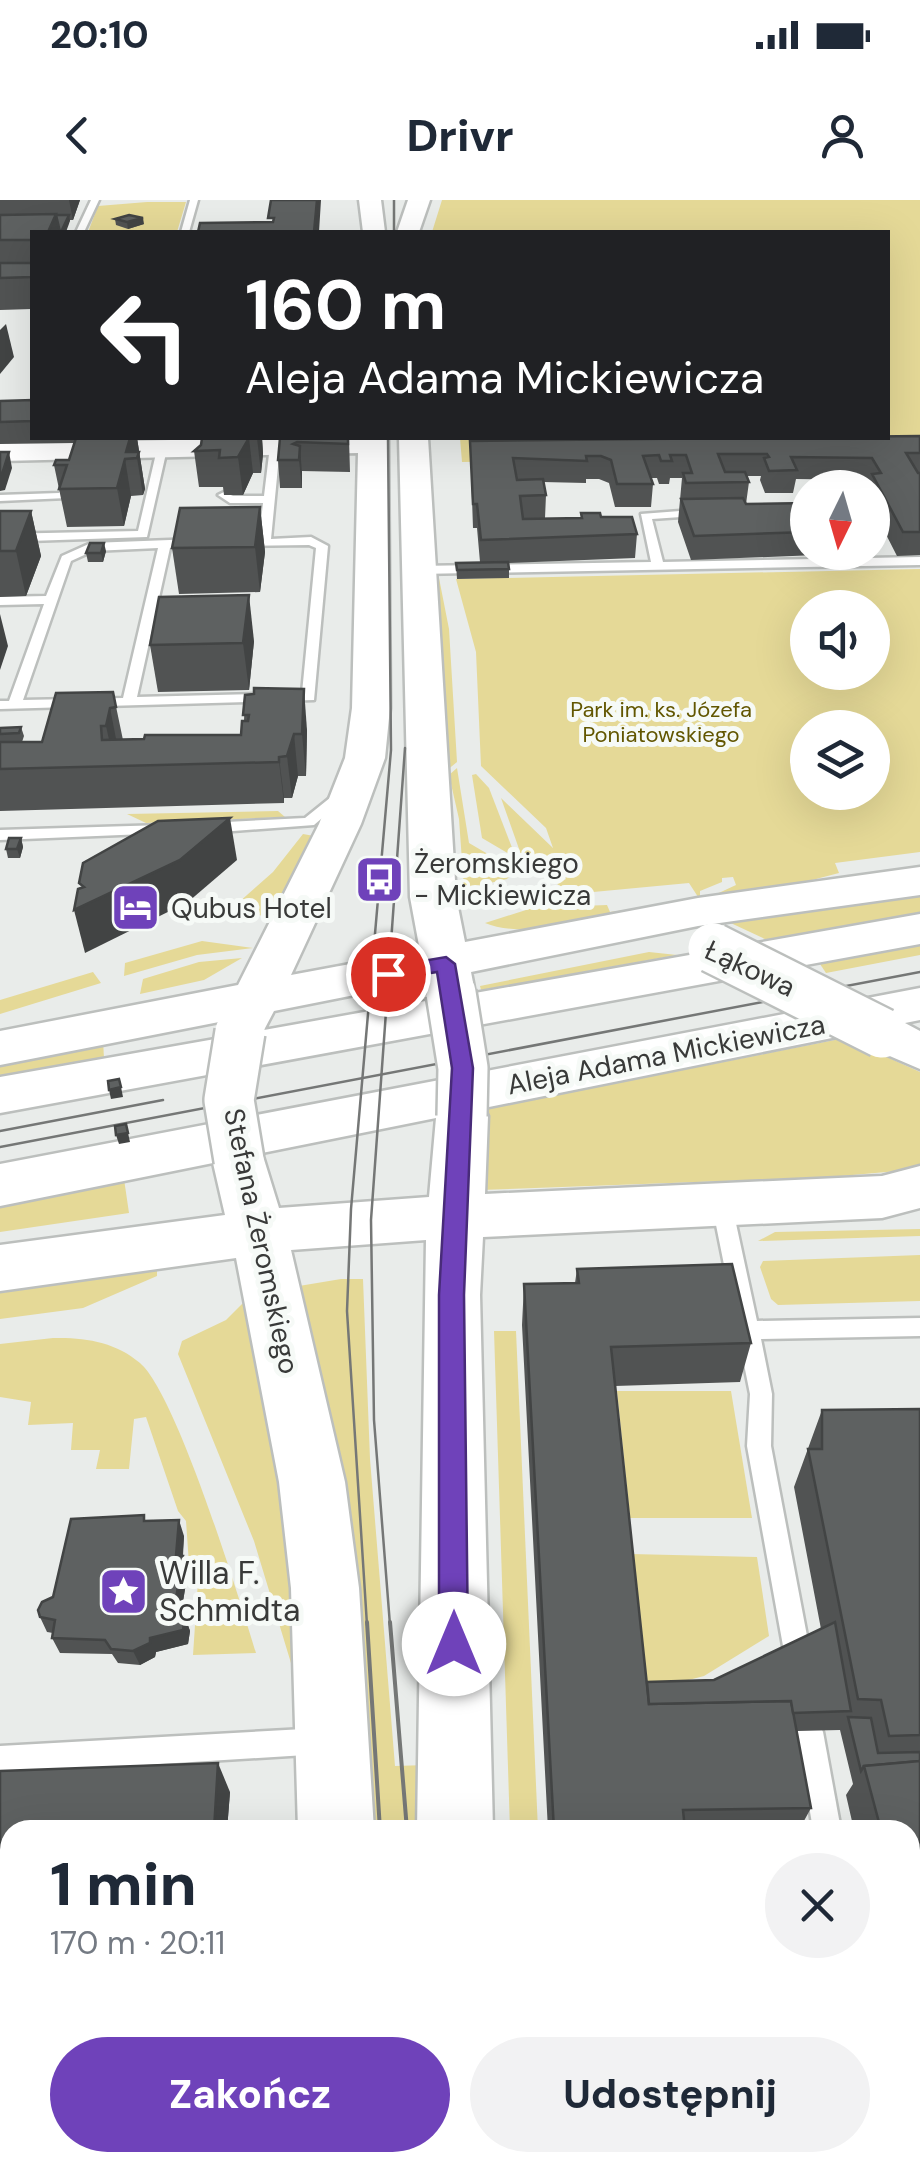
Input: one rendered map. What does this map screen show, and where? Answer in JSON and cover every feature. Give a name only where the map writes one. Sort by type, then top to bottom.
[{"type":"main road","points":[[370,200],[374,230]]},
{"type":"main road","points":[[409,230],[420,200]]},
{"type":"main road","points":[[413,440],[433,897],[462,1068],[452,1295],[455,1820]]},
{"type":"main road","points":[[0,452],[162,449],[220,442],[275,446],[373,441]]},
{"type":"main road","name":"Stefana Żeromskiego","points":[[336,1820],[334,1740],[312,1482],[239,1160],[230,1100],[247,1015],[356,785],[371,708],[373,441]]},
{"type":"main road","points":[[2,1083],[445,962],[628,926],[920,881]]},
{"type":"main road","name":"Łąkowa","points":[[628,926],[713,948],[907,1030]]},
{"type":"main road","points":[[2,1083],[920,928]]},
{"type":"main road","name":"Aleja Adama Mickiewicza","points":[[0,1185],[907,1030]]},
{"type":"main road","points":[[0,1268],[256,1230],[456,1214],[722,1206],[907,1195]]},
{"type":"lane","points":[[81,230],[95,200]]},
{"type":"lane","points":[[185,230],[194,200]]},
{"type":"lane","points":[[265,542],[275,446]]},
{"type":"lane","points":[[0,538],[143,534],[162,449]]},
{"type":"lane","points":[[0,498],[63,496],[73,474],[84,472]]},
{"type":"lane","points":[[224,496],[230,500],[269,499]]},
{"type":"lane","points":[[658,566],[645,516],[725,513]]},
{"type":"lane","points":[[86,530],[144,529]]},
{"type":"lane","points":[[265,542],[311,542],[322,546],[311,694],[305,699],[7,705],[62,563],[79,550],[265,542]]},
{"type":"lane","points":[[129,702],[165,544]]},
{"type":"lane","points":[[890,558],[920,561]]},
{"type":"lane","points":[[418,570],[790,561]]},
{"type":"lane","points":[[0,600],[48,603]]},
{"type":"lane","points":[[0,608],[48,603]]},
{"type":"lane","points":[[150,609],[170,608]]},
{"type":"lane","points":[[229,694],[276,694],[280,700]]},
{"type":"lane","points":[[197,829],[309,822],[356,785]]},
{"type":"lane","points":[[0,835],[177,830]]},
{"type":"lane","points":[[722,1206],[761,1394],[760,1446],[798,1656]]},
{"type":"lane","points":[[749,1330],[920,1326]]},
{"type":"lane","points":[[810,1732],[824,1820]]},
{"type":"lane","points":[[0,1760],[334,1740]]},
{"type":"green space","points":[[442,200],[920,200],[920,454],[462,462],[460,440],[890,440],[890,230],[433,230]]},
{"type":"green space","points":[[186,202],[178,230],[89,230],[98,206]]},
{"type":"green space","name":"Park im. ks. Józefa Poniatowskiego","points":[[920,569],[920,852],[835,863],[839,873],[789,886],[710,897],[736,885],[733,877],[722,878],[722,882],[700,891],[700,900],[689,883],[572,894],[557,884],[566,879],[559,863],[541,873],[524,863],[501,798],[553,848],[546,828],[481,766],[476,652],[456,579]]},
{"type":"green space","points":[[438,573],[449,629],[457,762],[446,771],[434,630],[441,630],[440,618],[433,617],[431,574]]},
{"type":"green space","points":[[457,768],[469,843],[515,870],[507,879],[464,889],[459,819],[449,775]]},
{"type":"green space","points":[[476,774],[489,788],[516,858],[482,838],[472,775]]},
{"type":"green space","points":[[278,811],[285,817],[146,823],[127,814]]},
{"type":"green space","points":[[303,834],[314,836],[275,918],[237,911],[238,903],[273,872]]},
{"type":"green space","points":[[920,891],[920,913],[767,940],[720,918]]},
{"type":"green space","points":[[551,902],[555,907],[607,905],[610,912],[684,902],[555,928],[505,928],[485,923]]},
{"type":"green space","points":[[202,941],[253,948],[197,955],[124,976],[125,963]]},
{"type":"green space","points":[[920,943],[920,955],[826,973],[818,961]]},
{"type":"green space","points":[[649,952],[677,955],[481,990],[480,986],[470,988]]},
{"type":"green space","points":[[242,958],[204,980],[140,994],[143,979],[199,962]]},
{"type":"green space","points":[[93,972],[101,983],[0,1014],[0,1000]]},
{"type":"green space","points":[[845,1038],[920,1072],[920,1169],[830,1177],[480,1190],[482,1115],[488,1114],[488,1108]]},
{"type":"green space","points":[[103,1039],[104,1059],[0,1078],[0,1060]]},
{"type":"green space","points":[[124,1179],[129,1213],[0,1232],[0,1203]]},
{"type":"green space","points":[[920,1229],[920,1236],[758,1241],[775,1232]]},
{"type":"green space","points":[[920,1255],[920,1301],[778,1305],[771,1299],[760,1267],[763,1261]]},
{"type":"green space","points":[[157,1270],[157,1276],[83,1308],[0,1319],[0,1293]]},
{"type":"green space","points":[[363,1279],[370,1459],[395,1766],[427,1765],[427,1820],[364,1820],[293,1287]]},
{"type":"green space","points":[[252,1294],[292,1530],[294,1673],[254,1541],[178,1354],[182,1341],[226,1320]]},
{"type":"green space","points":[[494,1331],[516,1331],[538,1820],[510,1820]]},
{"type":"green space","points":[[53,1338],[88,1340],[121,1350],[140,1363],[155,1382],[205,1499],[256,1653],[193,1655],[199,1566],[189,1564],[186,1521],[178,1511],[146,1417],[134,1419],[129,1469],[96,1469],[100,1450],[71,1450],[73,1423],[28,1425],[31,1402],[0,1397],[0,1344]]},
{"type":"green space","points":[[617,1391],[731,1391],[752,1518],[630,1518]]},
{"type":"green space","points":[[631,1554],[757,1557],[769,1636],[704,1676],[646,1691]]},
{"type":"building","points":[[271,200],[317,200],[314,230],[198,230],[200,223],[273,222],[274,218],[268,218]]},
{"type":"building","points":[[56,214],[49,230],[30,230],[30,240],[0,240],[0,215]]},
{"type":"building","points":[[56,215],[69,215],[62,230]]},
{"type":"building","points":[[129,215],[143,218],[127,222],[115,219]]},
{"type":"building","points":[[0,263],[30,263],[30,277],[0,278]]},
{"type":"building","points":[[30,400],[30,421],[0,422],[0,401]]},
{"type":"building","points":[[890,436],[920,436],[920,453],[906,453],[920,473],[920,532],[903,532],[890,508],[890,470],[879,470],[872,458],[791,457],[797,470],[769,471],[764,458],[769,457],[767,454],[718,454],[725,472],[745,472],[749,482],[686,483],[683,473],[692,473],[686,455],[670,455],[672,461],[661,461],[659,455],[643,456],[653,484],[617,484],[611,460],[601,456],[586,456],[587,461],[513,458],[517,480],[543,479],[546,495],[520,496],[523,519],[582,518],[581,513],[632,517],[637,534],[481,540],[477,504],[473,504],[470,441],[890,440]]},
{"type":"building","points":[[75,440],[129,440],[126,452],[139,452],[137,458],[125,459],[117,488],[59,489],[67,465],[54,465],[56,460],[69,460]]},
{"type":"building","points":[[202,440],[248,440],[238,457],[219,458],[220,450],[194,451]]},
{"type":"building","points":[[280,440],[348,440],[348,444],[297,442],[293,444],[300,446],[299,460],[278,460]]},
{"type":"building","points":[[0,452],[9,452],[2,474],[0,474]]},
{"type":"building","points":[[743,498],[746,504],[790,503],[790,533],[694,536],[681,499]]},
{"type":"building","points":[[260,507],[255,547],[172,548],[180,508]]},
{"type":"building","points":[[0,511],[31,511],[16,551],[0,551]]},
{"type":"building","points":[[90,543],[104,543],[101,553],[86,553]]},
{"type":"building","points":[[508,562],[509,569],[457,570],[456,563]]},
{"type":"building","points":[[249,595],[243,643],[150,645],[159,597]]},
{"type":"building","points":[[254,688],[304,689],[302,734],[294,734],[287,756],[279,757],[279,762],[0,769],[0,742],[42,742],[56,693],[113,692],[116,707],[110,708],[106,726],[101,726],[102,740],[144,739],[145,735],[241,735],[242,721],[248,721],[249,715],[243,715],[245,695],[254,694]]},
{"type":"building","points":[[21,727],[19,733],[0,734],[0,728]]},
{"type":"building","points":[[230,818],[180,860],[74,910],[78,889],[84,887],[79,883],[83,863],[158,821]]},
{"type":"building","points":[[9,838],[21,838],[17,849],[6,849]]},
{"type":"building","points":[[119,1079],[121,1087],[109,1090],[108,1081]]},
{"type":"building","points":[[126,1124],[128,1133],[116,1135],[115,1126]]},
{"type":"building","points":[[732,1264],[751,1343],[611,1347],[649,1704],[791,1701],[811,1808],[683,1810],[684,1820],[553,1820],[524,1284],[579,1283],[577,1269]]},
{"type":"building","points":[[920,1409],[920,1735],[889,1736],[881,1700],[858,1699],[808,1449],[822,1449],[822,1410]]},
{"type":"building","points":[[144,1515],[144,1521],[179,1520],[176,1556],[183,1556],[174,1611],[185,1617],[183,1630],[150,1638],[150,1643],[133,1651],[111,1649],[105,1640],[52,1638],[55,1620],[40,1617],[38,1610],[42,1602],[53,1597],[71,1519]]},
{"type":"building","points":[[835,1622],[851,1711],[793,1713],[791,1701],[649,1704],[647,1682],[714,1680]]},
{"type":"building","points":[[848,1717],[871,1718],[878,1753],[920,1752],[920,1761],[864,1766],[861,1771]]},
{"type":"building","points":[[920,1761],[920,1820],[878,1820],[864,1766]]},
{"type":"building","points":[[218,1763],[215,1820],[0,1820],[0,1771]]},
{"type":"tram line","points":[[394,200],[394,230]]},
{"type":"tram line","points":[[362,1078],[391,750],[388,440]]},
{"type":"tram line","points":[[381,1074],[405,748]]},
{"type":"tram line","points":[[381,1074],[920,972]]},
{"type":"tram line","points":[[362,1078],[381,1074]]},
{"type":"tram line","points":[[381,1074],[371,1220],[374,1420],[390,1625]]},
{"type":"tram line","points":[[0,1147],[362,1078]]},
{"type":"tram line","points":[[362,1078],[347,1311],[367,1625]]},
{"type":"tram line","points":[[0,1131],[163,1100]]},
{"type":"tram line","points":[[367,1622],[379,1820]]},
{"type":"tram line","points":[[390,1622],[406,1820]]},
{"type":"place","name":"Żeromskiego - Mickiewicza","points":[[379,879]]},
{"type":"place","name":"Qubus Hotel","points":[[136,908]]},
{"type":"place","name":"Willa F. Schmidta","points":[[124,1591]]},
{"type":"route","points":[[388,974],[446,964],[460,1043],[462,1116],[452,1295],[454,1644]]}]
